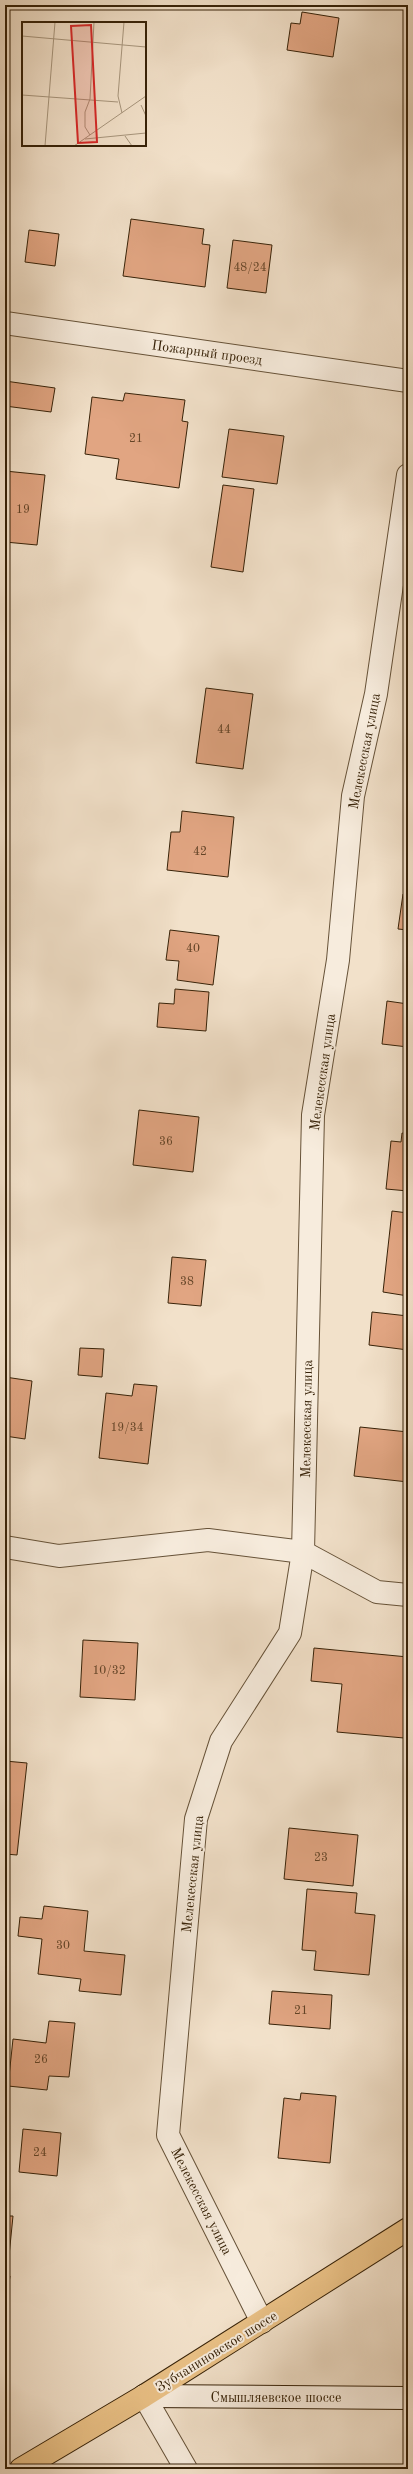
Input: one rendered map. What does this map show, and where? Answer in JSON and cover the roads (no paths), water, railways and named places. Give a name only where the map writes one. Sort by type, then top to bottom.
[{"type":"main road","name":"Зубчаниновское шоссе","points":[[21,2469],[144,2396],[408,2229]]},
{"type":"street","name":"Пожарный проезд","points":[[5,323],[408,381]]},
{"type":"street","name":"Мелекесская улица","points":[[262,2322],[168,2135],[196,1819],[221,1741],[290,1633],[303,1552],[314,1115],[338,960],[353,796],[376,694],[408,475]]},
{"type":"street","points":[[5,1548],[59,1556],[208,1540],[303,1552],[377,1592],[408,1595]]},
{"type":"street","points":[[144,2396],[186,2469]]},
{"type":"street","name":"Смышляевское шоссе","points":[[144,2396],[408,2398]]}]
